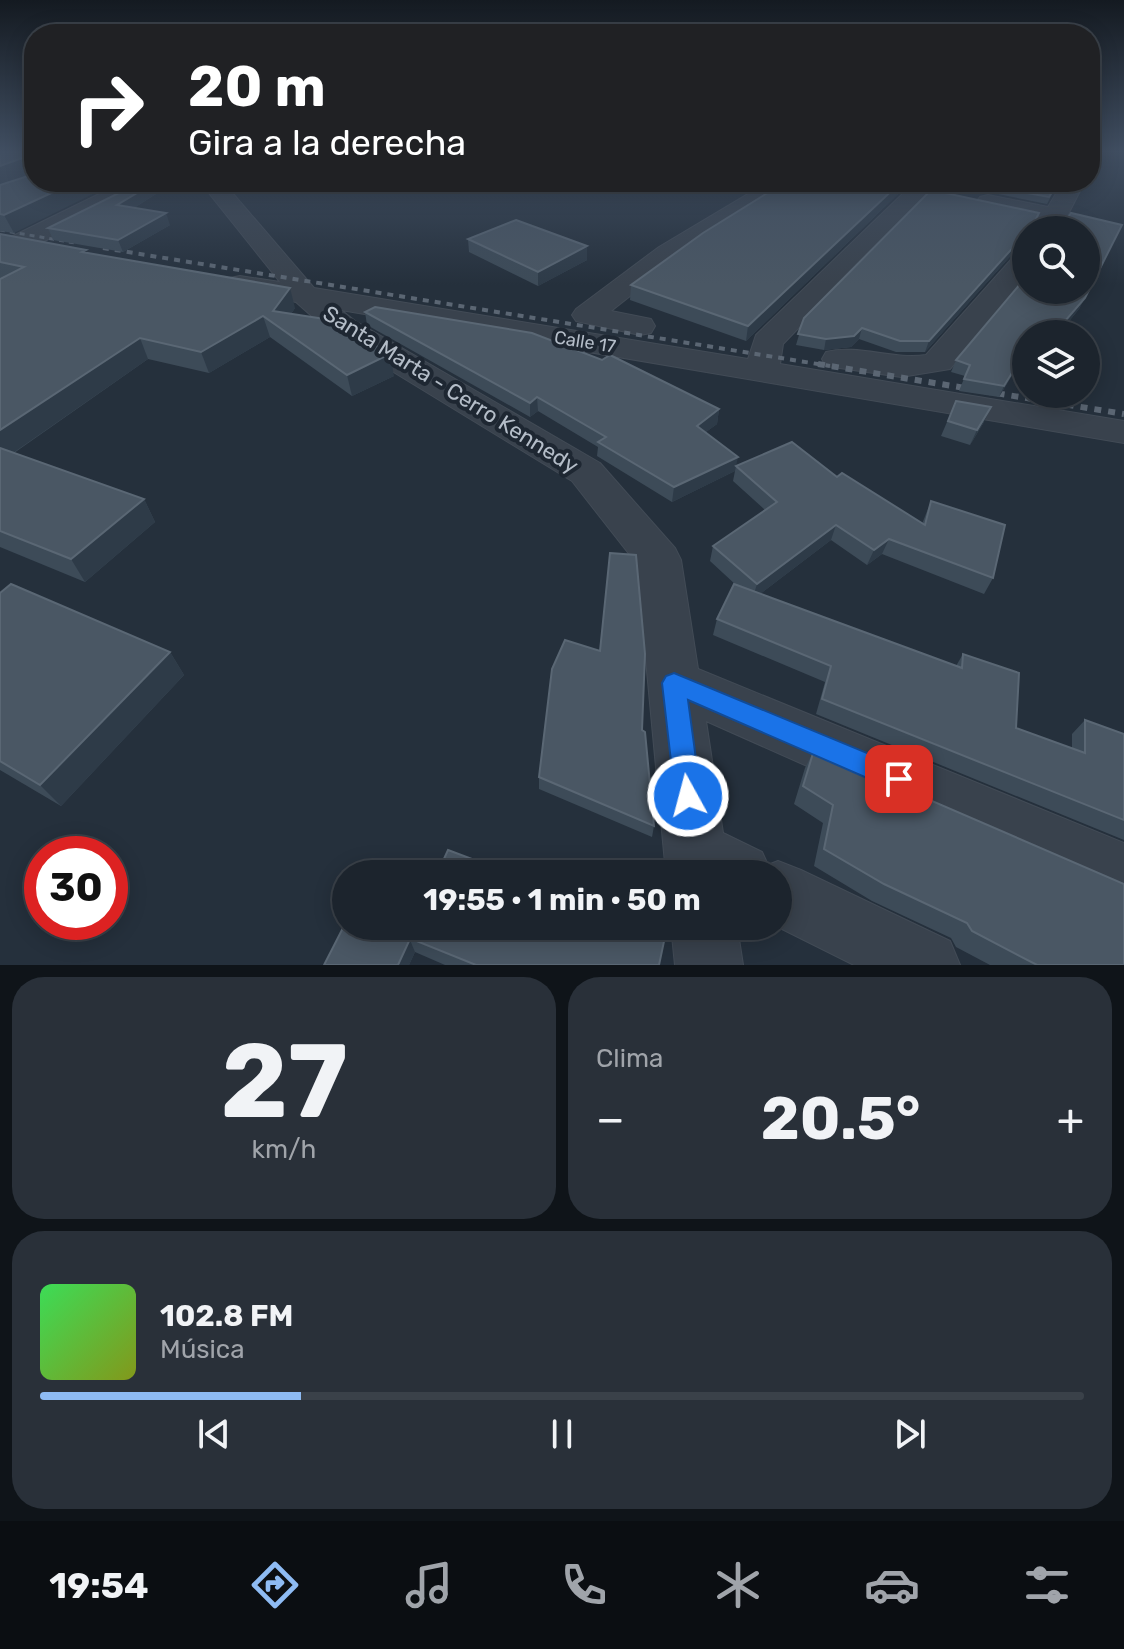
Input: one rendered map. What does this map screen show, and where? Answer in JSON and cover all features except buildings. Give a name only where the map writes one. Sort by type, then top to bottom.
[{"type":"street","points":[[9,242],[112,195]]},
{"type":"street","name":"Santa Marta - Cerro Kennedy","points":[[222,195],[306,296],[344,328],[586,472],[659,560],[674,683]]},
{"type":"street","points":[[587,315],[668,253],[763,195]]},
{"type":"street","points":[[763,359],[767,342],[936,195]]},
{"type":"street","points":[[955,195],[1027,216]]},
{"type":"street","points":[[1055,216],[1067,195]]},
{"type":"street","points":[[9,242],[63,252]]},
{"type":"street","points":[[283,268],[587,315],[763,359],[903,366],[926,366],[938,362],[1012,276]]},
{"type":"street","name":"Calle 17","points":[[215,280],[306,296],[763,359],[1124,432]]},
{"type":"street","points":[[674,683],[710,860]]},
{"type":"street","points":[[674,683],[1124,875]]},
{"type":"street","points":[[792,900],[926,965]]},
{"type":"street","points":[[706,940],[709,965]]},
{"type":"railway","points":[[0,230],[75,243]]},
{"type":"railway","points":[[103,248],[830,366]]},
{"type":"railway","points":[[818,364],[1124,414]]},
{"type":"route","points":[[688,796],[674,683],[899,779]]}]
